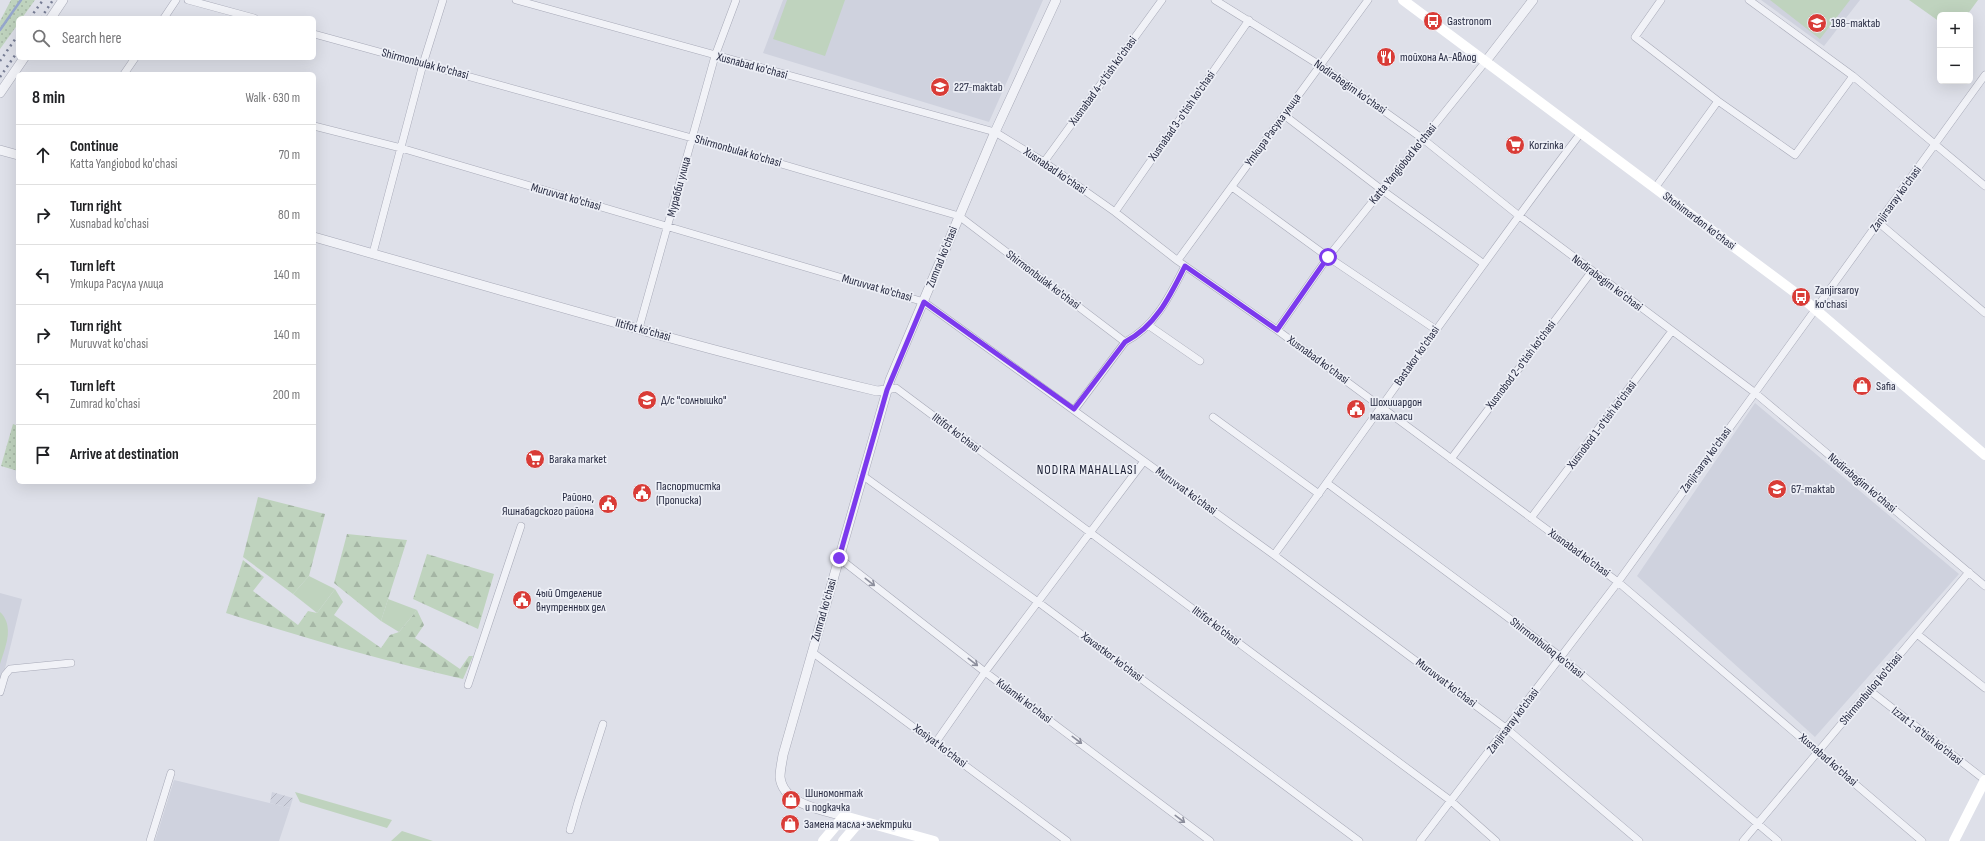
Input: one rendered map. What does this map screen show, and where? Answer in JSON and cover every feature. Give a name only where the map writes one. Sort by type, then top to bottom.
[{"type":"main road","name":"Shohimardon ko'chasi","points":[[1403,0],[1815,309],[1985,455]]},
{"type":"main road","points":[[1954,841],[1985,780]]},
{"type":"main road","name":"Zumrad ko'chasi","points":[[844,816],[860,821]]},
{"type":"main road","points":[[823,841],[844,816]]},
{"type":"main road","points":[[843,841],[860,821],[934,841]]},
{"type":"street","points":[[52,16],[63,0]]},
{"type":"street","points":[[165,16],[176,0]]},
{"type":"street","points":[[188,0],[247,16]]},
{"type":"street","points":[[373,253],[423,64],[443,0]]},
{"type":"street","name":"Xusnabad ko'chasi","points":[[516,0],[994,132],[1044,162],[1115,212],[1185,266],[1277,330],[1618,582],[1922,841]]},
{"type":"street","name":"Мурабби улица","points":[[639,328],[715,56],[736,0]]},
{"type":"street","name":"Zumrad ko'chasi","points":[[844,816],[796,800],[786,790],[780,778],[783,755],[887,390],[994,132],[1056,0]]},
{"type":"street","name":"Xusnabad 4-o'tish ko'chasi","points":[[1044,162],[1162,0]]},
{"type":"street","name":"Nodirabegim ko'chasi","points":[[1215,0],[1321,66],[1423,139],[1592,272],[1754,392],[1985,586]]},
{"type":"street","name":"Уткира Расула улица","points":[[1178,260],[1368,0]]},
{"type":"street","name":"Katta Yangiobod ko'chasi","points":[[1277,330],[1328,257],[1486,61],[1533,0]]},
{"type":"street","points":[[1661,0],[1635,37],[1718,101],[1795,155],[1853,76]]},
{"type":"street","points":[[1749,0],[1853,76],[1985,186]]},
{"type":"street","name":"Xusnabad 3-o'tish ko'chasi","points":[[1115,212],[1248,20]]},
{"type":"street","name":"Shirmonbulak ko'chasi","points":[[316,35],[692,138],[959,216],[1125,342]]},
{"type":"street","points":[[0,93],[23,60]]},
{"type":"street","points":[[125,72],[134,60]]},
{"type":"street","name":"Zanjirsaray ko'chasi","points":[[1420,841],[1618,582],[1754,392],[1879,223],[1985,75]]},
{"type":"street","points":[[1655,188],[1718,101]]},
{"type":"street","points":[[1284,115],[1382,190],[1484,264]]},
{"type":"street","name":"Muruvvat ko'chasi","points":[[316,127],[401,148],[924,302],[1274,555],[1507,729],[1639,841]]},
{"type":"street","name":"Bastakor ko'chasi","points":[[1274,555],[1327,483],[1435,329],[1484,264],[1518,215],[1580,134]]},
{"type":"street","points":[[0,150],[16,154]]},
{"type":"street","points":[[1232,186],[1328,257],[1435,329]]},
{"type":"street","points":[[1879,223],[1985,313]]},
{"type":"street","name":"Iltifot ko'chasi","points":[[316,238],[778,368],[877,391],[896,388],[1450,801],[1496,841]]},
{"type":"street","points":[[1074,409],[1125,342],[1137,336],[1167,302],[1185,266]]},
{"type":"street","name":"Xusnobod 2-o'tish ko'chasi","points":[[1451,459],[1592,272]]},
{"type":"street","points":[[1148,325],[1200,361]]},
{"type":"street","name":"Xusnobod 1-o'tish ko'chasi","points":[[1531,518],[1672,331]]},
{"type":"street","points":[[1213,417],[1319,494]]},
{"type":"street","points":[[936,742],[985,672],[1144,460]]},
{"type":"street","name":"Xavastkor ko'chasi","points":[[862,475],[1038,602],[1359,841]]},
{"type":"street","name":"Shirmonbuloq ko'chasi","points":[[1327,483],[1561,657],[1778,841]]},
{"type":"street","points":[[468,685],[520,526]]},
{"type":"street","name":"Kulamki ko'chasi","points":[[839,558],[985,672],[1210,841]]},
{"type":"street","name":"Shirmonbuloq ko'chasi","points":[[1743,841],[1969,572]]},
{"type":"street","points":[[1917,634],[1985,688]]},
{"type":"street","name":"Xosiyat ko'chasi","points":[[812,652],[936,742],[1067,841]]},
{"type":"street","points":[[0,692],[5,675],[10,669],[71,663]]},
{"type":"street","name":"Izzat 1-o'tish ko'chasi","points":[[1869,690],[1985,780]]},
{"type":"street","points":[[570,830],[603,724]]},
{"type":"street","points":[[150,841],[171,773]]},
{"type":"shaded area","name":"227-maktab","points":[[783,0],[1043,0],[989,122],[763,53]]},
{"type":"shaded area","name":"198-maktab","points":[[1761,0],[1860,0],[1824,46]]},
{"type":"shaded area","name":"67-maktab","points":[[1755,403],[1959,574],[1815,737],[1637,576]]},
{"type":"shaded area","points":[[0,593],[22,599],[0,689]]},
{"type":"shaded area","points":[[174,780],[290,808],[279,841],[155,841]]},
{"type":"shaded area","points":[[272,792],[293,798],[290,808],[270,803]]},
{"type":"green space","points":[[11,0],[35,0],[23,16],[16,16],[16,27],[0,49],[0,21]]},
{"type":"green space","points":[[787,0],[845,0],[825,56],[773,39]]},
{"type":"green space","name":"198-maktab","points":[[1770,0],[1850,0],[1820,39]]},
{"type":"green space","points":[[1909,0],[1978,0],[1969,12],[1937,12],[1937,20]]},
{"type":"green space","points":[[13,424],[16,425],[16,470],[1,466]]},
{"type":"green space","points":[[258,497],[325,514],[309,576],[293,594],[243,557]]},
{"type":"green space","points":[[347,534],[407,540],[381,621],[334,583]]},
{"type":"green space","points":[[427,554],[494,574],[478,629],[413,599]]},
{"type":"green space","points":[[243,560],[264,577],[253,591],[298,625],[308,611],[317,613],[335,589],[343,602],[334,615],[381,648],[390,635],[399,632],[417,610],[424,625],[415,638],[460,669],[469,656],[473,656],[463,679],[344,649],[226,613]]},
{"type":"green space","points":[[309,576],[335,589],[317,613],[293,594]]},
{"type":"green space","points":[[388,599],[417,610],[399,632],[381,621]]},
{"type":"green space","points":[[0,612],[5,618],[7,624],[8,637],[0,664]]},
{"type":"green space","points":[[295,792],[392,820],[387,828],[300,802]]},
{"type":"green space","points":[[402,831],[433,841],[391,841]]},
{"type":"waterway","points":[[0,30],[21,0]]},
{"type":"railway","points":[[31,16],[43,0]]},
{"type":"railway","points":[[42,16],[53,0]]},
{"type":"railway","points":[[0,61],[16,38]]},
{"type":"railway","points":[[0,77],[16,54]]},
{"type":"place","name":"Gastronom","points":[[1433,21]]},
{"type":"place","name":"198-maktab","points":[[1817,23]]},
{"type":"place","name":"тойхона Ал-Авлод","points":[[1386,57]]},
{"type":"place","name":"227-maktab","points":[[940,87]]},
{"type":"place","name":"Korzinka","points":[[1515,145]]},
{"type":"place","name":"Zanjirsaroy ko'chasi","points":[[1801,297]]},
{"type":"place","name":"Safia","points":[[1862,386]]},
{"type":"place","name":"Д/с \"солнышко\"","points":[[647,400]]},
{"type":"place","name":"Шохииардон махалласи","points":[[1356,409]]},
{"type":"place","name":"Baraka market","points":[[535,459]]},
{"type":"place","name":"67-maktab","points":[[1777,489]]},
{"type":"place","name":"Паспортистка (Прописка)","points":[[642,493]]},
{"type":"place","name":"Районо, Яшнабадского района","points":[[608,504]]},
{"type":"place","name":"4ый Отделение внутренных дел","points":[[522,600]]},
{"type":"place","name":"Шиномонтаж и подкачка","points":[[791,800]]},
{"type":"place","name":"Замена масла+электрики","points":[[790,824]]},
{"type":"district","name":"NODIRA MAHALLASI","points":[[1087,470]]},
{"type":"route","points":[[839,558],[890,380],[924,302],[1074,409],[1125,342],[1137,336],[1158,314],[1167,302],[1185,266],[1277,330],[1328,257]]}]
